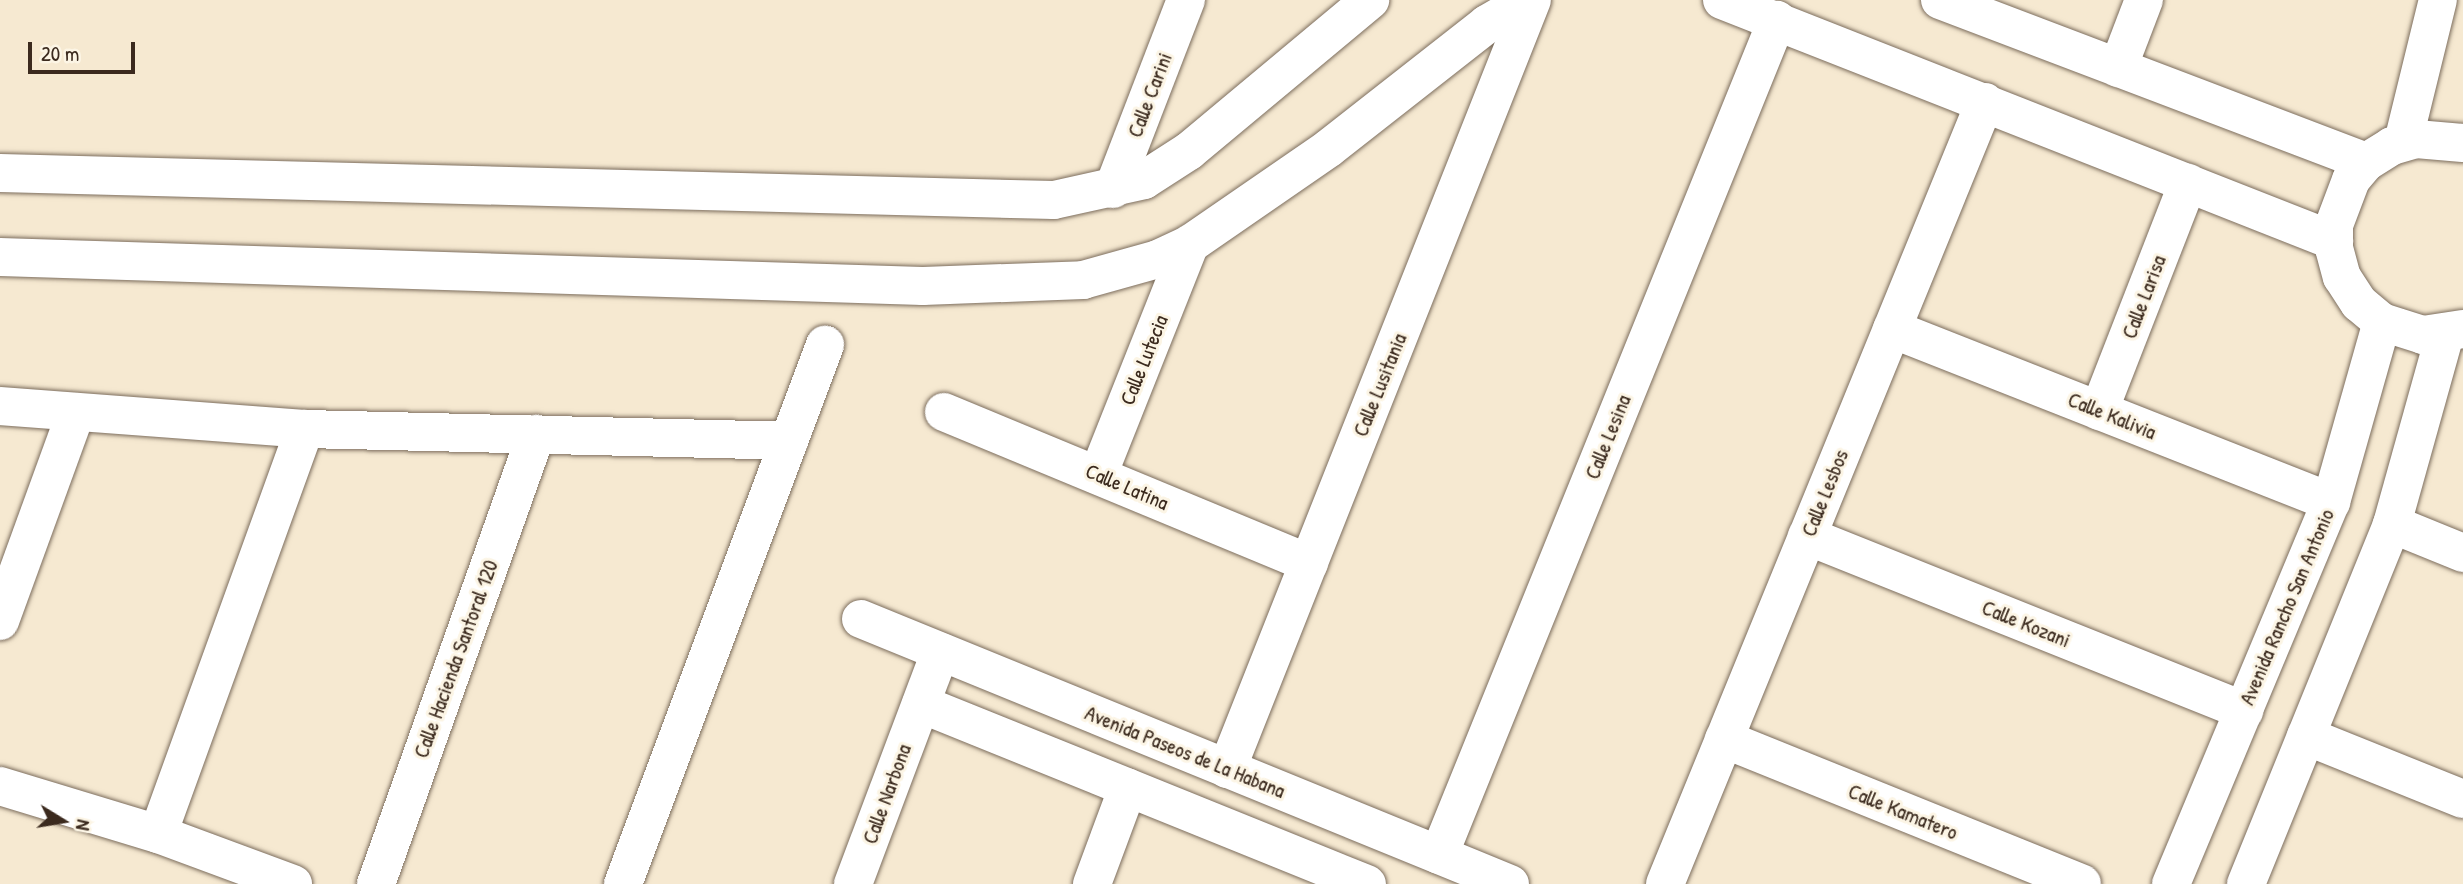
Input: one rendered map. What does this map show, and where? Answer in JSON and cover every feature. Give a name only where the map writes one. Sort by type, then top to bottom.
[{"type":"street","name":"Calle Carini","points":[[1113,189],[1186,0]]},
{"type":"street","points":[[0,173],[1039,200],[1113,189],[1144,180],[1189,151],[1370,0]]},
{"type":"street","points":[[0,257],[923,286],[1083,280],[1158,259],[1190,244],[1329,148],[1487,24],[1530,0]]},
{"type":"street","name":"Calle Lusitania","points":[[1227,769],[1530,0]]},
{"type":"street","points":[[1723,0],[2334,241]]},
{"type":"street","points":[[1940,0],[2366,162]]},
{"type":"street","points":[[2118,68],[2144,0]]},
{"type":"street","points":[[2403,142],[2438,0]]},
{"type":"street","name":"Calle Lesina","points":[[1439,855],[1777,20]]},
{"type":"street","name":"Calle Lesbos","points":[[1665,884],[1985,102]]},
{"type":"street","points":[[2246,884],[2392,524],[2454,331],[2423,335],[2382,322],[2359,303],[2342,277],[2334,241],[2339,201],[2366,162],[2403,142],[2441,138],[2463,143]]},
{"type":"street","name":"Calle Larisa","points":[[2099,411],[2188,183]]},
{"type":"street","name":"Calle Lutecia","points":[[1098,475],[1190,244]]},
{"type":"street","name":"Avenida Rancho San Antonio","points":[[2171,884],[2331,502],[2382,322]]},
{"type":"street","name":"Calle Kalivia","points":[[1892,329],[2331,502]]},
{"type":"street","points":[[623,884],[825,345]]},
{"type":"street","points":[[0,406],[305,429],[789,441]]},
{"type":"street","points":[[0,621],[76,412]]},
{"type":"street","name":"Calle Latina","points":[[944,412],[1309,563]]},
{"type":"street","points":[[158,834],[305,429]]},
{"type":"street","name":"Calle Hacienda Santoral 120","points":[[376,884],[536,434]]},
{"type":"street","points":[[2392,524],[2463,553]]},
{"type":"street","name":"Calle Kozani","points":[[1807,536],[2244,711]]},
{"type":"street","name":"Avenida Paseos de La Habana","points":[[860,619],[1510,884]]},
{"type":"street","name":"Calle Narbona","points":[[853,884],[940,652]]},
{"type":"street","points":[[921,704],[1129,787],[1343,879]]},
{"type":"street","points":[[2306,736],[2463,799]]},
{"type":"street","name":"Calle Kamatero","points":[[1724,739],[2082,884]]},
{"type":"street","points":[[0,786],[158,834],[293,884]]},
{"type":"street","points":[[1092,884],[1129,787]]}]
